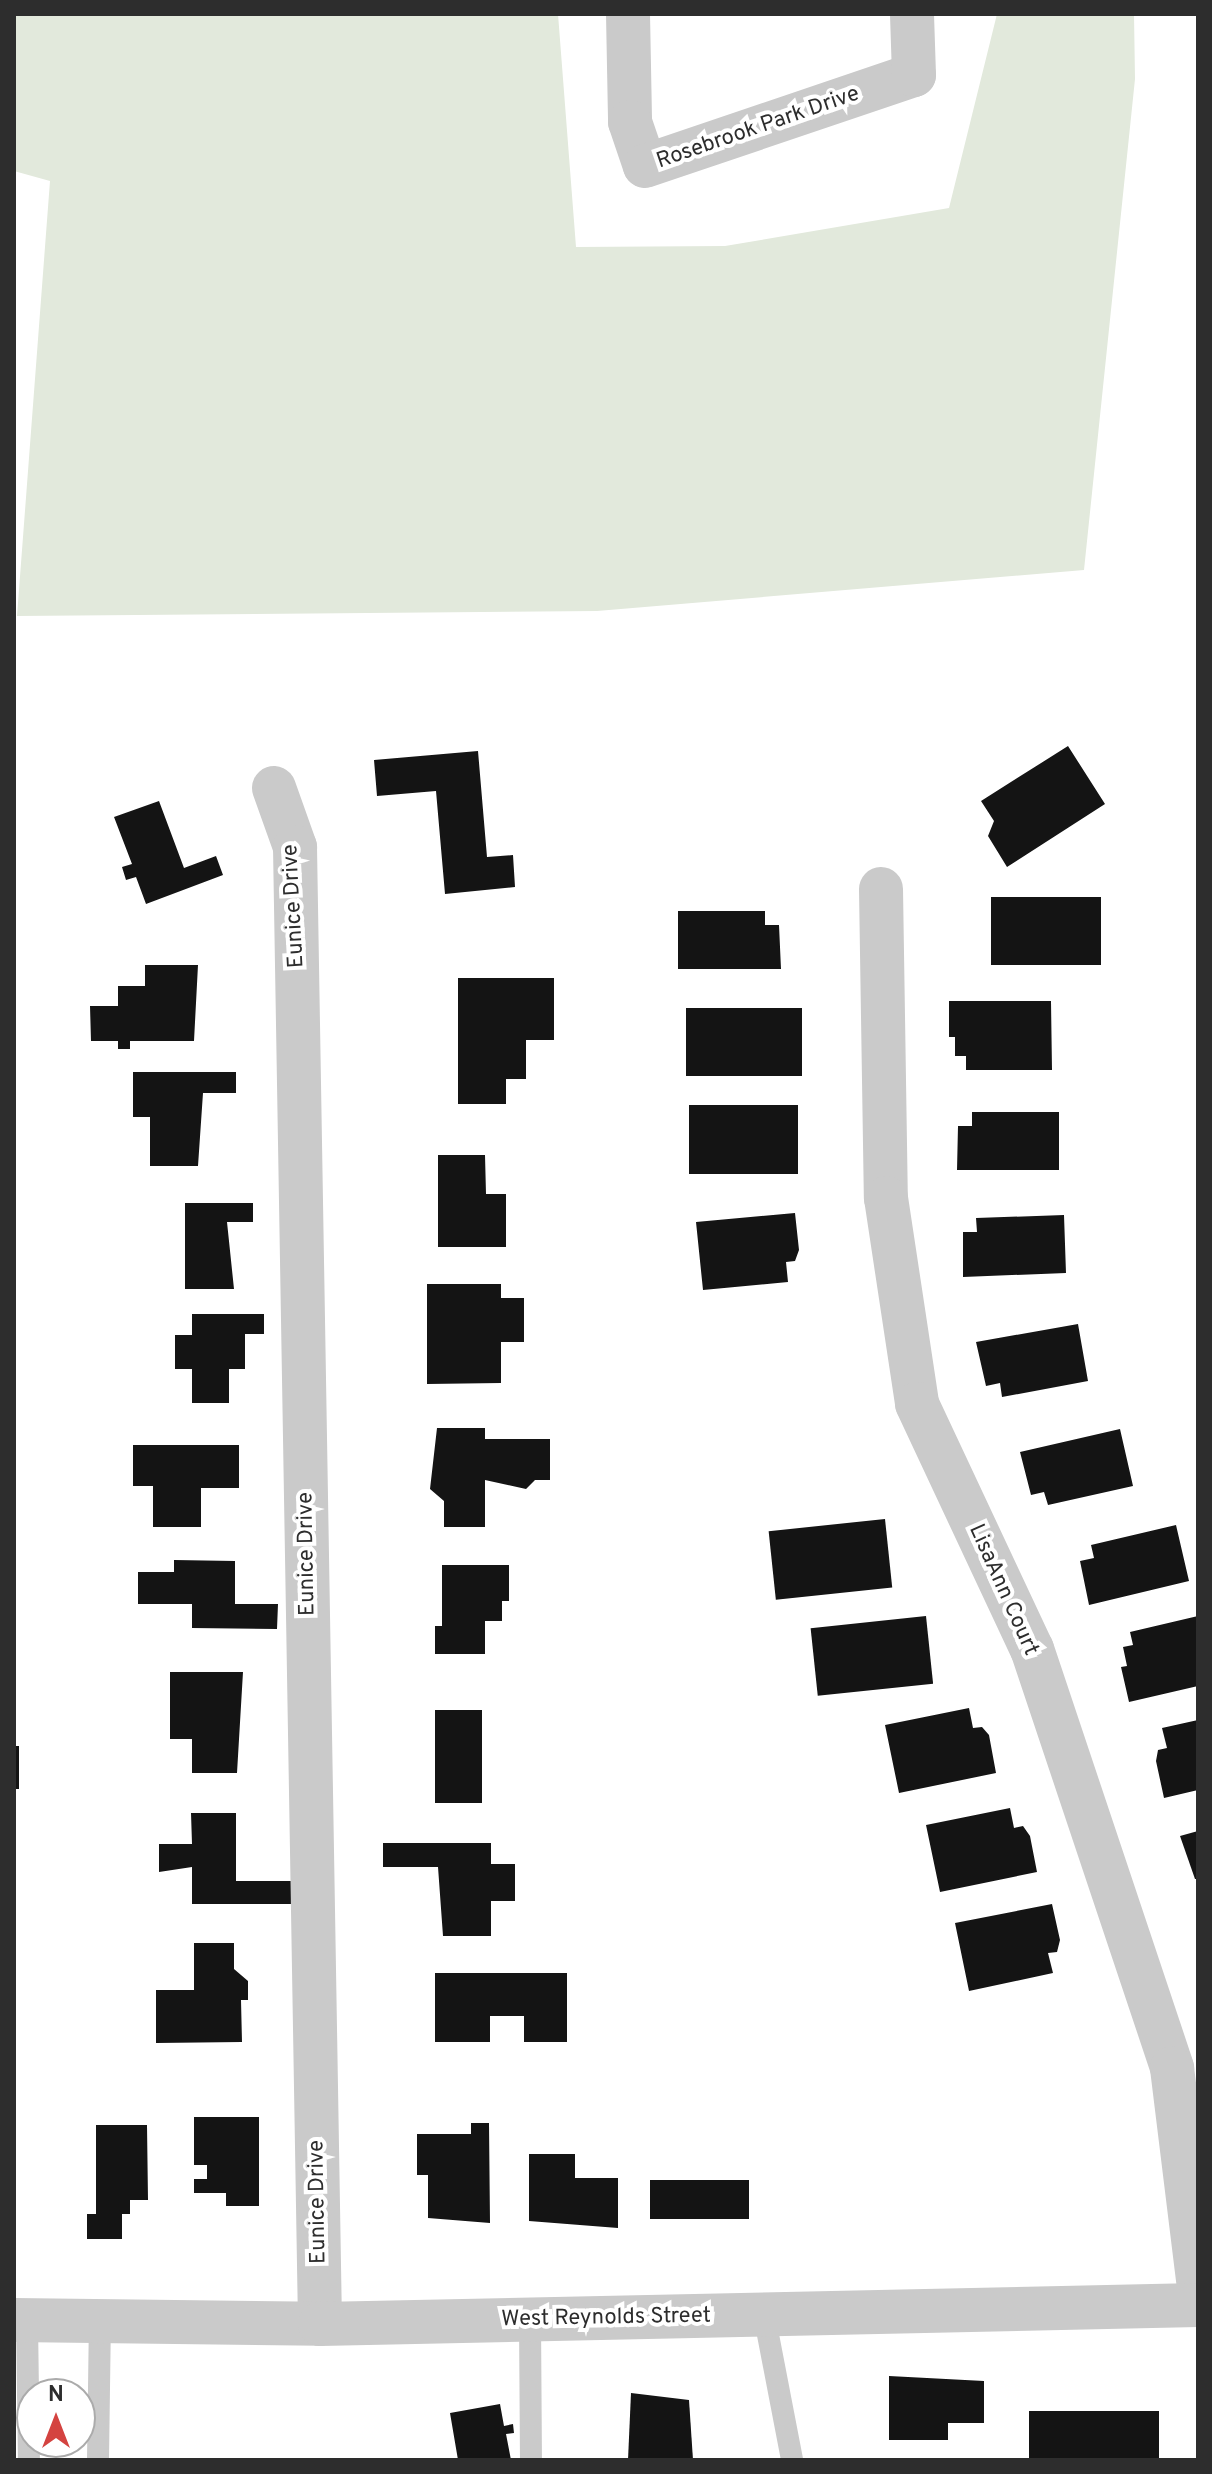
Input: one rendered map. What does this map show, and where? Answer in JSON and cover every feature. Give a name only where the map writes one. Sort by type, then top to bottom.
[{"type":"street","name":"Rosebrook Park Drive","points":[[628,14],[630,122],[645,166],[914,75],[912,14]]},
{"type":"street","name":"Eunice Drive","points":[[274,788],[295,847],[320,2324]]},
{"type":"street","name":"LisaAnn Court","points":[[881,889],[886,1198],[917,1404],[1032,1649],[1172,2068],[1198,2281]]},
{"type":"street","name":"West Reynolds Street","points":[[20,2321],[320,2324],[1198,2305]]},
{"type":"lane","points":[[764,2314],[792,2460]]},
{"type":"lane","points":[[530,2320],[531,2460]]},
{"type":"lane","points":[[20,2321],[29,2460]]},
{"type":"lane","points":[[98,2460],[100,2323]]},
{"type":"shaded area","points":[[14,14],[558,14],[576,247],[725,246],[949,208],[997,14],[1134,14],[1135,79],[1084,570],[597,611],[17,616],[50,181],[14,171]]},
{"type":"building","points":[[1068,746],[1105,804],[1007,867],[988,836],[994,821],[981,801]]},
{"type":"building","points":[[478,751],[487,857],[513,855],[515,887],[445,894],[436,791],[377,796],[374,760]]},
{"type":"building","points":[[159,801],[184,868],[216,856],[223,875],[146,904],[136,877],[126,880],[122,867],[132,864],[114,817]]},
{"type":"building","points":[[991,897],[1101,897],[1101,965],[991,965]]},
{"type":"building","points":[[678,911],[765,911],[765,925],[779,925],[781,969],[678,969]]},
{"type":"building","points":[[145,965],[198,965],[194,1041],[130,1041],[130,1049],[118,1049],[118,1041],[91,1041],[90,1006],[118,1006],[118,986],[145,986]]},
{"type":"building","points":[[458,978],[554,978],[554,1040],[526,1040],[526,1079],[506,1079],[506,1104],[458,1104]]},
{"type":"building","points":[[949,1001],[1051,1001],[1052,1070],[966,1070],[966,1056],[955,1056],[955,1037],[949,1037]]},
{"type":"building","points":[[686,1008],[802,1008],[802,1076],[686,1076]]},
{"type":"building","points":[[133,1072],[236,1072],[236,1093],[203,1093],[198,1166],[150,1166],[150,1117],[133,1117]]},
{"type":"building","points":[[689,1105],[798,1105],[798,1174],[689,1174]]},
{"type":"building","points":[[972,1112],[1059,1112],[1059,1170],[957,1170],[958,1126],[972,1126]]},
{"type":"building","points":[[438,1155],[485,1155],[486,1194],[506,1194],[506,1247],[438,1247]]},
{"type":"building","points":[[185,1203],[253,1203],[253,1222],[227,1222],[234,1289],[185,1289]]},
{"type":"building","points":[[795,1213],[799,1250],[795,1261],[786,1262],[788,1282],[703,1290],[696,1222]]},
{"type":"building","points":[[1064,1215],[1066,1273],[963,1277],[963,1232],[977,1232],[976,1218]]},
{"type":"building","points":[[427,1284],[501,1284],[501,1298],[524,1298],[524,1342],[501,1342],[501,1383],[427,1384]]},
{"type":"building","points":[[192,1314],[264,1314],[264,1334],[245,1334],[245,1369],[229,1369],[229,1403],[192,1403],[192,1369],[175,1369],[175,1335],[192,1335]]},
{"type":"building","points":[[1078,1324],[1088,1381],[1002,1397],[1000,1383],[986,1386],[976,1342]]},
{"type":"building","points":[[437,1428],[485,1428],[485,1439],[550,1439],[550,1480],[535,1480],[526,1489],[485,1480],[485,1527],[444,1527],[444,1501],[430,1489]]},
{"type":"building","points":[[1120,1429],[1133,1486],[1048,1505],[1044,1492],[1031,1495],[1020,1452]]},
{"type":"building","points":[[133,1445],[239,1445],[239,1488],[201,1488],[201,1527],[153,1527],[153,1486],[133,1486]]},
{"type":"building","points":[[885,1519],[892,1588],[776,1600],[769,1531]]},
{"type":"building","points":[[1176,1525],[1189,1581],[1089,1605],[1080,1561],[1094,1558],[1091,1545]]},
{"type":"building","points":[[174,1560],[235,1561],[235,1604],[278,1604],[277,1629],[192,1628],[192,1604],[138,1604],[138,1572],[174,1572]]},
{"type":"building","points":[[442,1565],[509,1565],[509,1601],[502,1601],[502,1621],[485,1621],[485,1654],[435,1654],[435,1626],[442,1626]]},
{"type":"building","points":[[926,1616],[933,1684],[818,1696],[811,1628]]},
{"type":"building","points":[[1198,1616],[1198,1686],[1129,1702],[1121,1667],[1127,1666],[1123,1647],[1133,1645],[1130,1632]]},
{"type":"building","points":[[170,1672],[243,1672],[237,1773],[192,1773],[192,1739],[170,1739]]},
{"type":"building","points":[[969,1708],[973,1728],[982,1727],[989,1735],[996,1773],[899,1793],[885,1725]]},
{"type":"building","points":[[435,1710],[482,1710],[482,1803],[435,1803]]},
{"type":"building","points":[[1198,1720],[1198,1790],[1164,1798],[1156,1761],[1158,1750],[1167,1748],[1162,1728]]},
{"type":"building","points":[[14,1746],[19,1746],[19,1789],[14,1789]]},
{"type":"building","points":[[1010,1808],[1014,1828],[1023,1826],[1030,1836],[1037,1872],[940,1892],[926,1825]]},
{"type":"building","points":[[191,1813],[236,1813],[236,1881],[296,1881],[296,1904],[192,1904],[192,1867],[159,1872],[159,1844],[192,1844]]},
{"type":"building","points":[[1198,1831],[1198,1879],[1195,1879],[1180,1836]]},
{"type":"building","points":[[383,1843],[491,1843],[491,1864],[515,1864],[515,1901],[491,1901],[491,1936],[443,1936],[438,1867],[383,1867]]},
{"type":"building","points":[[1052,1904],[1060,1940],[1057,1952],[1048,1953],[1053,1973],[969,1991],[955,1923]]},
{"type":"building","points":[[194,1943],[234,1943],[234,1969],[248,1981],[248,2000],[241,2000],[242,2042],[156,2043],[156,1990],[194,1990]]},
{"type":"building","points":[[435,1973],[567,1973],[567,2042],[524,2042],[524,2016],[490,2016],[490,2042],[435,2042]]},
{"type":"building","points":[[194,2117],[259,2117],[259,2206],[226,2206],[226,2193],[194,2193],[194,2179],[207,2179],[207,2165],[194,2165]]},
{"type":"building","points":[[471,2123],[489,2123],[490,2223],[428,2218],[428,2175],[417,2175],[417,2134],[471,2134]]},
{"type":"building","points":[[96,2125],[147,2125],[148,2200],[130,2200],[130,2214],[122,2214],[122,2239],[87,2239],[87,2214],[96,2214]]},
{"type":"building","points":[[529,2154],[575,2154],[575,2178],[618,2178],[618,2228],[529,2221]]},
{"type":"building","points":[[650,2180],[749,2180],[749,2219],[650,2219]]},
{"type":"building","points":[[889,2376],[984,2381],[984,2423],[948,2423],[948,2440],[889,2440]]},
{"type":"building","points":[[631,2393],[689,2400],[693,2460],[628,2460]]},
{"type":"building","points":[[500,2404],[504,2426],[513,2424],[514,2433],[506,2434],[511,2460],[458,2460],[450,2413]]},
{"type":"building","points":[[1029,2411],[1159,2411],[1159,2460],[1029,2460]]}]
